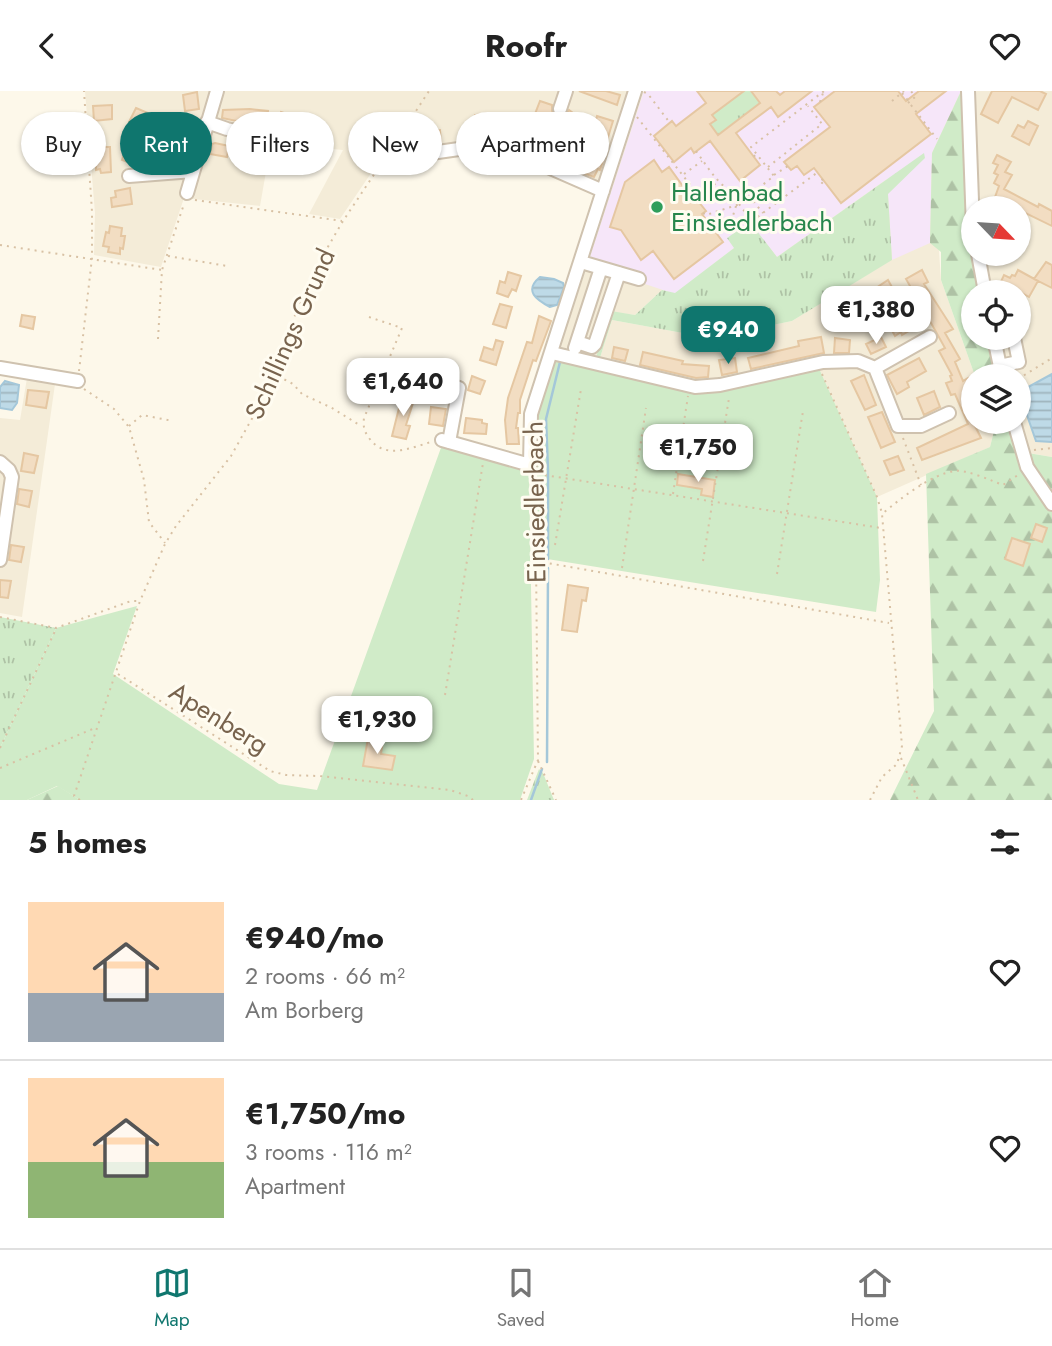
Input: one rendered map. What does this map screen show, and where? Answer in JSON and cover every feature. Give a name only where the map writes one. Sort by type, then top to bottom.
[{"type":"street","points":[[210,112],[217,91]]},
{"type":"street","points":[[561,109],[566,91]]},
{"type":"street","name":"Einsiedlerbach","points":[[531,468],[531,414],[635,91]]},
{"type":"street","points":[[968,91],[972,196]]},
{"type":"street","points":[[442,151],[487,145],[500,146],[603,191]]},
{"type":"street","points":[[129,176],[142,175]]},
{"type":"street","points":[[186,197],[191,175]]},
{"type":"street","points":[[581,262],[639,279]]},
{"type":"street","points":[[572,358],[601,268]]},
{"type":"street","points":[[577,342],[592,347],[596,344],[619,273]]},
{"type":"street","points":[[875,368],[929,337]]},
{"type":"street","points":[[552,353],[690,386],[720,385],[817,363],[858,361],[875,368],[898,426],[921,426],[949,414]]},
{"type":"street","points":[[0,368],[78,381]]},
{"type":"street","points":[[434,381],[459,388],[446,441],[485,451],[531,468]]},
{"type":"street","points":[[1017,434],[1027,467],[1052,504]]},
{"type":"street","points":[[0,462],[12,477],[0,560]]},
{"type":"path","points":[[84,91],[92,212],[92,258],[78,381],[82,387],[114,408],[129,427],[144,480],[149,522],[165,544]]},
{"type":"path","points":[[415,112],[429,91]]},
{"type":"path","points":[[652,91],[648,94],[670,123]]},
{"type":"path","points":[[820,102],[824,91]]},
{"type":"path","points":[[774,176],[751,147],[824,91]]},
{"type":"path","points":[[909,102],[915,97],[911,91]]},
{"type":"path","points":[[892,101],[903,92],[937,139]]},
{"type":"path","points":[[767,168],[822,124],[806,104]]},
{"type":"path","points":[[635,114],[699,196]]},
{"type":"path","points":[[696,151],[732,194],[747,197],[763,213]]},
{"type":"path","points":[[683,174],[703,160]]},
{"type":"path","points":[[704,213],[706,215],[737,204],[788,166]]},
{"type":"path","points":[[752,221],[818,172]]},
{"type":"path","name":"Schillings Grund","points":[[73,798],[140,601],[165,544],[176,526],[232,456],[254,415],[299,300],[343,221],[374,175]]},
{"type":"path","points":[[692,200],[719,181]]},
{"type":"path","points":[[158,339],[162,270],[186,197],[343,221]]},
{"type":"path","points":[[737,204],[749,217]]},
{"type":"path","points":[[731,222],[737,204]]},
{"type":"path","points":[[709,223],[731,222],[737,225]]},
{"type":"path","points":[[0,245],[162,270]]},
{"type":"path","points":[[167,256],[227,266]]},
{"type":"path","points":[[362,426],[402,328],[369,317]]},
{"type":"path","points":[[1031,371],[1052,358]]},
{"type":"path","points":[[817,363],[877,497],[882,514],[890,623],[901,714],[900,757],[897,764],[882,777],[870,800]]},
{"type":"path","points":[[272,373],[293,384],[302,394],[362,426],[373,443],[390,451],[402,451],[446,441]]},
{"type":"path","points":[[673,495],[690,386]]},
{"type":"path","points":[[555,545],[581,389]]},
{"type":"path","points":[[703,561],[729,398]]},
{"type":"path","points":[[622,568],[646,408]]},
{"type":"path","points":[[777,575],[803,411]]},
{"type":"path","points":[[129,427],[142,415],[173,421]]},
{"type":"path","points":[[898,426],[921,486]]},
{"type":"path","points":[[1022,452],[1052,448]]},
{"type":"path","points":[[445,695],[485,451]]},
{"type":"path","points":[[882,514],[921,486],[957,470],[1003,485],[1027,467]]},
{"type":"path","points":[[531,468],[566,478],[883,528]]},
{"type":"path","name":"Einsiedlerbach","points":[[521,800],[538,760],[537,561],[531,468]]},
{"type":"path","points":[[537,561],[890,623]]},
{"type":"path","points":[[0,617],[56,628],[131,601],[140,601]]},
{"type":"path","points":[[0,748],[56,628]]},
{"type":"path","name":"Apenberg","points":[[117,674],[270,771],[286,775],[450,790],[473,800]]},
{"type":"path","points":[[0,768],[96,727]]},
{"type":"path","points":[[900,757],[918,800]]},
{"type":"path","points":[[538,760],[556,800]]},
{"type":"path","points":[[73,798],[80,800]]},
{"type":"shaded area","points":[[85,91],[628,91],[609,150],[609,112],[456,112],[456,149],[442,150],[442,112],[348,112],[348,175],[370,175],[340,219],[309,214],[330,175],[334,175],[334,167],[343,150],[334,149],[334,112],[226,112],[226,175],[265,175],[260,206],[184,198],[161,267],[94,255],[95,213],[92,175],[106,175],[106,112],[87,112]]},
{"type":"shaded area","points":[[644,91],[961,91],[932,153],[941,280],[961,336],[961,350],[966,350],[971,364],[961,364],[961,434],[993,434],[990,447],[877,497],[817,364],[695,387],[598,364],[612,320],[710,338],[792,321],[891,260],[887,179],[777,257],[734,248],[662,290],[635,315],[611,312],[594,363],[558,354]]},
{"type":"shaded area","points":[[644,91],[961,91],[932,153],[930,243],[892,260],[887,179],[777,257],[750,223],[734,248],[675,294],[589,260]]},
{"type":"shaded area","points":[[968,91],[1052,91],[1052,457],[1023,452],[1020,434],[1031,434],[1031,364],[999,364],[997,350],[1031,350],[1031,280],[983,280],[981,266],[1031,266],[1031,196],[972,196]]},
{"type":"shaded area","points":[[578,175],[601,175],[598,184]]},
{"type":"shaded area","points":[[29,366],[57,370],[22,617],[0,613],[0,418],[20,420]]},
{"type":"green space","points":[[744,91],[750,91],[760,103],[718,135],[710,124],[716,120],[714,117],[708,121],[713,101],[720,109]]},
{"type":"green space","points":[[961,91],[968,91],[971,196],[961,196],[961,266],[977,266],[981,280],[961,280],[961,336],[941,280],[941,252],[930,243],[932,153]]},
{"type":"green space","points":[[924,153],[925,158],[888,194],[892,260],[792,321],[710,338],[612,320],[598,364],[594,363],[611,311],[635,315],[662,290],[675,293],[734,248],[727,238],[750,222],[777,257]]},
{"type":"green space","points":[[966,350],[997,350],[999,364],[971,364]]},
{"type":"green space","points":[[572,358],[695,387],[817,364],[877,497],[880,580],[876,612],[541,558],[535,420],[553,362]]},
{"type":"green space","points":[[993,434],[1017,434],[1022,452],[1052,457],[1052,800],[890,800],[934,711],[926,474],[990,447]]},
{"type":"green space","points":[[442,445],[529,472],[534,759],[520,800],[80,800],[57,786],[27,800],[0,800],[0,748],[56,628],[137,606],[113,674],[279,784],[317,790]]},
{"type":"green space","points":[[0,617],[56,628],[0,748]]},
{"type":"green space","points":[[539,769],[543,773],[554,800],[527,800]]},
{"type":"green space","points":[[58,786],[80,800],[27,800]]},
{"type":"water","points":[[540,277],[563,283],[557,305],[550,307],[534,295],[533,287]]},
{"type":"water","points":[[1052,374],[1052,442],[1036,441],[1031,427],[1031,385]]},
{"type":"water","points":[[5,381],[19,385],[17,403],[12,410],[0,408],[0,387]]},
{"type":"building","points":[[579,91],[606,91],[620,95],[617,105]]},
{"type":"building","points":[[697,91],[744,91],[712,115],[716,120],[710,124],[718,135],[760,103],[751,91],[776,91],[780,95],[785,91],[812,91],[778,117],[771,107],[736,133],[760,165],[740,181],[710,141],[694,153],[691,148],[674,162],[654,136],[672,121],[676,126],[706,103]]},
{"type":"building","points":[[835,91],[898,91],[906,101],[919,91],[946,91],[916,114],[931,134],[841,203],[814,168],[804,175],[797,166],[791,170],[784,162],[830,127],[814,107]]},
{"type":"building","points":[[992,91],[1040,91],[1046,94],[1038,110],[1012,97],[998,123],[981,114]]},
{"type":"building","points":[[197,92],[199,109],[185,111],[183,95]]},
{"type":"building","points":[[540,101],[552,105],[553,112],[536,112]]},
{"type":"building","points":[[112,105],[112,119],[106,120],[106,112],[93,112],[93,106]]},
{"type":"building","points":[[223,110],[268,111],[226,112],[226,119],[222,118]]},
{"type":"building","points":[[1028,121],[1038,126],[1029,145],[1012,136],[1018,125],[1024,128]]},
{"type":"building","points":[[212,144],[226,145],[226,157],[212,154]]},
{"type":"building","points":[[106,147],[110,147],[111,172],[106,172]]},
{"type":"building","points":[[997,155],[1011,162],[1005,172],[1012,175],[1004,189],[1017,196],[995,196],[999,186],[994,183],[998,175],[994,173],[998,165],[993,163]]},
{"type":"building","name":"Hallenbad Einsiedlerbach","points":[[654,160],[662,172],[669,167],[695,203],[698,201],[706,211],[702,214],[723,242],[674,279],[653,251],[641,260],[621,230],[610,227],[625,182]]},
{"type":"building","points":[[130,188],[132,204],[112,207],[111,198],[116,197],[115,191]]},
{"type":"building","points":[[1031,203],[1052,211],[1052,226],[1031,216]]},
{"type":"building","points":[[110,226],[122,228],[121,236],[125,236],[120,254],[108,252],[109,247],[103,246]]},
{"type":"building","points":[[1046,262],[1052,265],[1052,288],[1034,279]]},
{"type":"building","points":[[922,270],[928,282],[924,284],[953,329],[945,333],[960,359],[955,362],[961,376],[961,408],[946,383],[952,381],[952,375],[939,351],[945,348],[916,302],[918,300],[906,279]]},
{"type":"building","points":[[1018,270],[1038,281],[1031,293],[1031,280],[1002,280],[1004,275],[1010,278],[1015,276]]},
{"type":"building","points":[[508,272],[521,276],[516,291],[512,289],[508,297],[497,293],[500,281],[505,283]]},
{"type":"building","points":[[888,280],[897,296],[877,304],[870,292]]},
{"type":"building","points":[[862,296],[868,309],[854,317],[847,304]]},
{"type":"building","points":[[500,304],[512,307],[506,328],[493,324]]},
{"type":"building","points":[[904,311],[914,328],[895,336],[888,323]]},
{"type":"building","points":[[22,315],[35,317],[33,329],[20,326]]},
{"type":"building","points":[[539,316],[551,321],[536,361],[533,360],[520,400],[516,428],[519,444],[507,444],[505,420],[508,398],[527,342],[532,343]]},
{"type":"building","points":[[821,337],[824,353],[751,369],[748,358],[799,346],[798,341]]},
{"type":"building","points":[[881,337],[886,347],[871,354],[866,344]]},
{"type":"building","points":[[835,338],[850,340],[849,353],[834,353]]},
{"type":"building","points":[[496,340],[503,342],[496,365],[480,360],[484,347],[493,350]]},
{"type":"building","points":[[614,347],[628,350],[625,361],[612,358]]},
{"type":"building","points":[[643,352],[683,361],[682,364],[709,366],[708,377],[696,378],[640,365]]},
{"type":"building","points":[[735,358],[737,372],[722,375],[719,360]]},
{"type":"building","points":[[919,358],[926,371],[907,382],[909,387],[897,394],[887,375]]},
{"type":"building","points":[[864,375],[876,405],[865,410],[851,381]]},
{"type":"building","points":[[472,376],[485,381],[480,394],[468,390]]},
{"type":"building","points":[[28,390],[49,392],[46,408],[26,405]]},
{"type":"building","points":[[934,391],[940,407],[924,415],[917,398]]},
{"type":"building","points":[[402,396],[414,400],[406,425],[410,426],[406,439],[392,436]]},
{"type":"building","points":[[431,407],[446,409],[443,426],[429,424]]},
{"type":"building","points":[[882,412],[895,442],[881,448],[868,417]]},
{"type":"building","points":[[466,418],[482,420],[482,423],[487,424],[486,434],[464,433]]},
{"type":"building","points":[[961,427],[961,434],[979,434],[981,438],[922,460],[917,448]]},
{"type":"building","points":[[24,453],[38,456],[34,473],[21,471]]},
{"type":"building","points":[[898,456],[904,470],[890,475],[884,461]]},
{"type":"building","points":[[678,474],[715,480],[713,497],[701,495],[702,489],[677,485]]},
{"type":"building","points":[[19,489],[32,491],[29,507],[17,504]]},
{"type":"building","points":[[1036,524],[1047,528],[1042,542],[1031,538]]},
{"type":"building","points":[[1012,538],[1030,544],[1023,566],[1005,559]]},
{"type":"building","points":[[11,545],[24,547],[21,562],[9,560]]},
{"type":"building","points":[[0,580],[11,581],[8,598],[0,597]]},
{"type":"building","points":[[568,585],[588,588],[586,601],[582,600],[577,632],[562,630]]},
{"type":"building","points":[[368,738],[383,740],[381,754],[395,756],[392,770],[363,766]]},
{"type":"waterway","name":"Einsiedlerbach","points":[[548,559],[546,419],[560,362]]},
{"type":"waterway","name":"Einsiedlerbach","points":[[547,762],[548,568]]},
{"type":"waterway","name":"Einsiedlerbach","points":[[531,800],[542,769]]},
{"type":"place","name":"Hallenbad Einsiedlerbach","points":[[657,207]]}]
